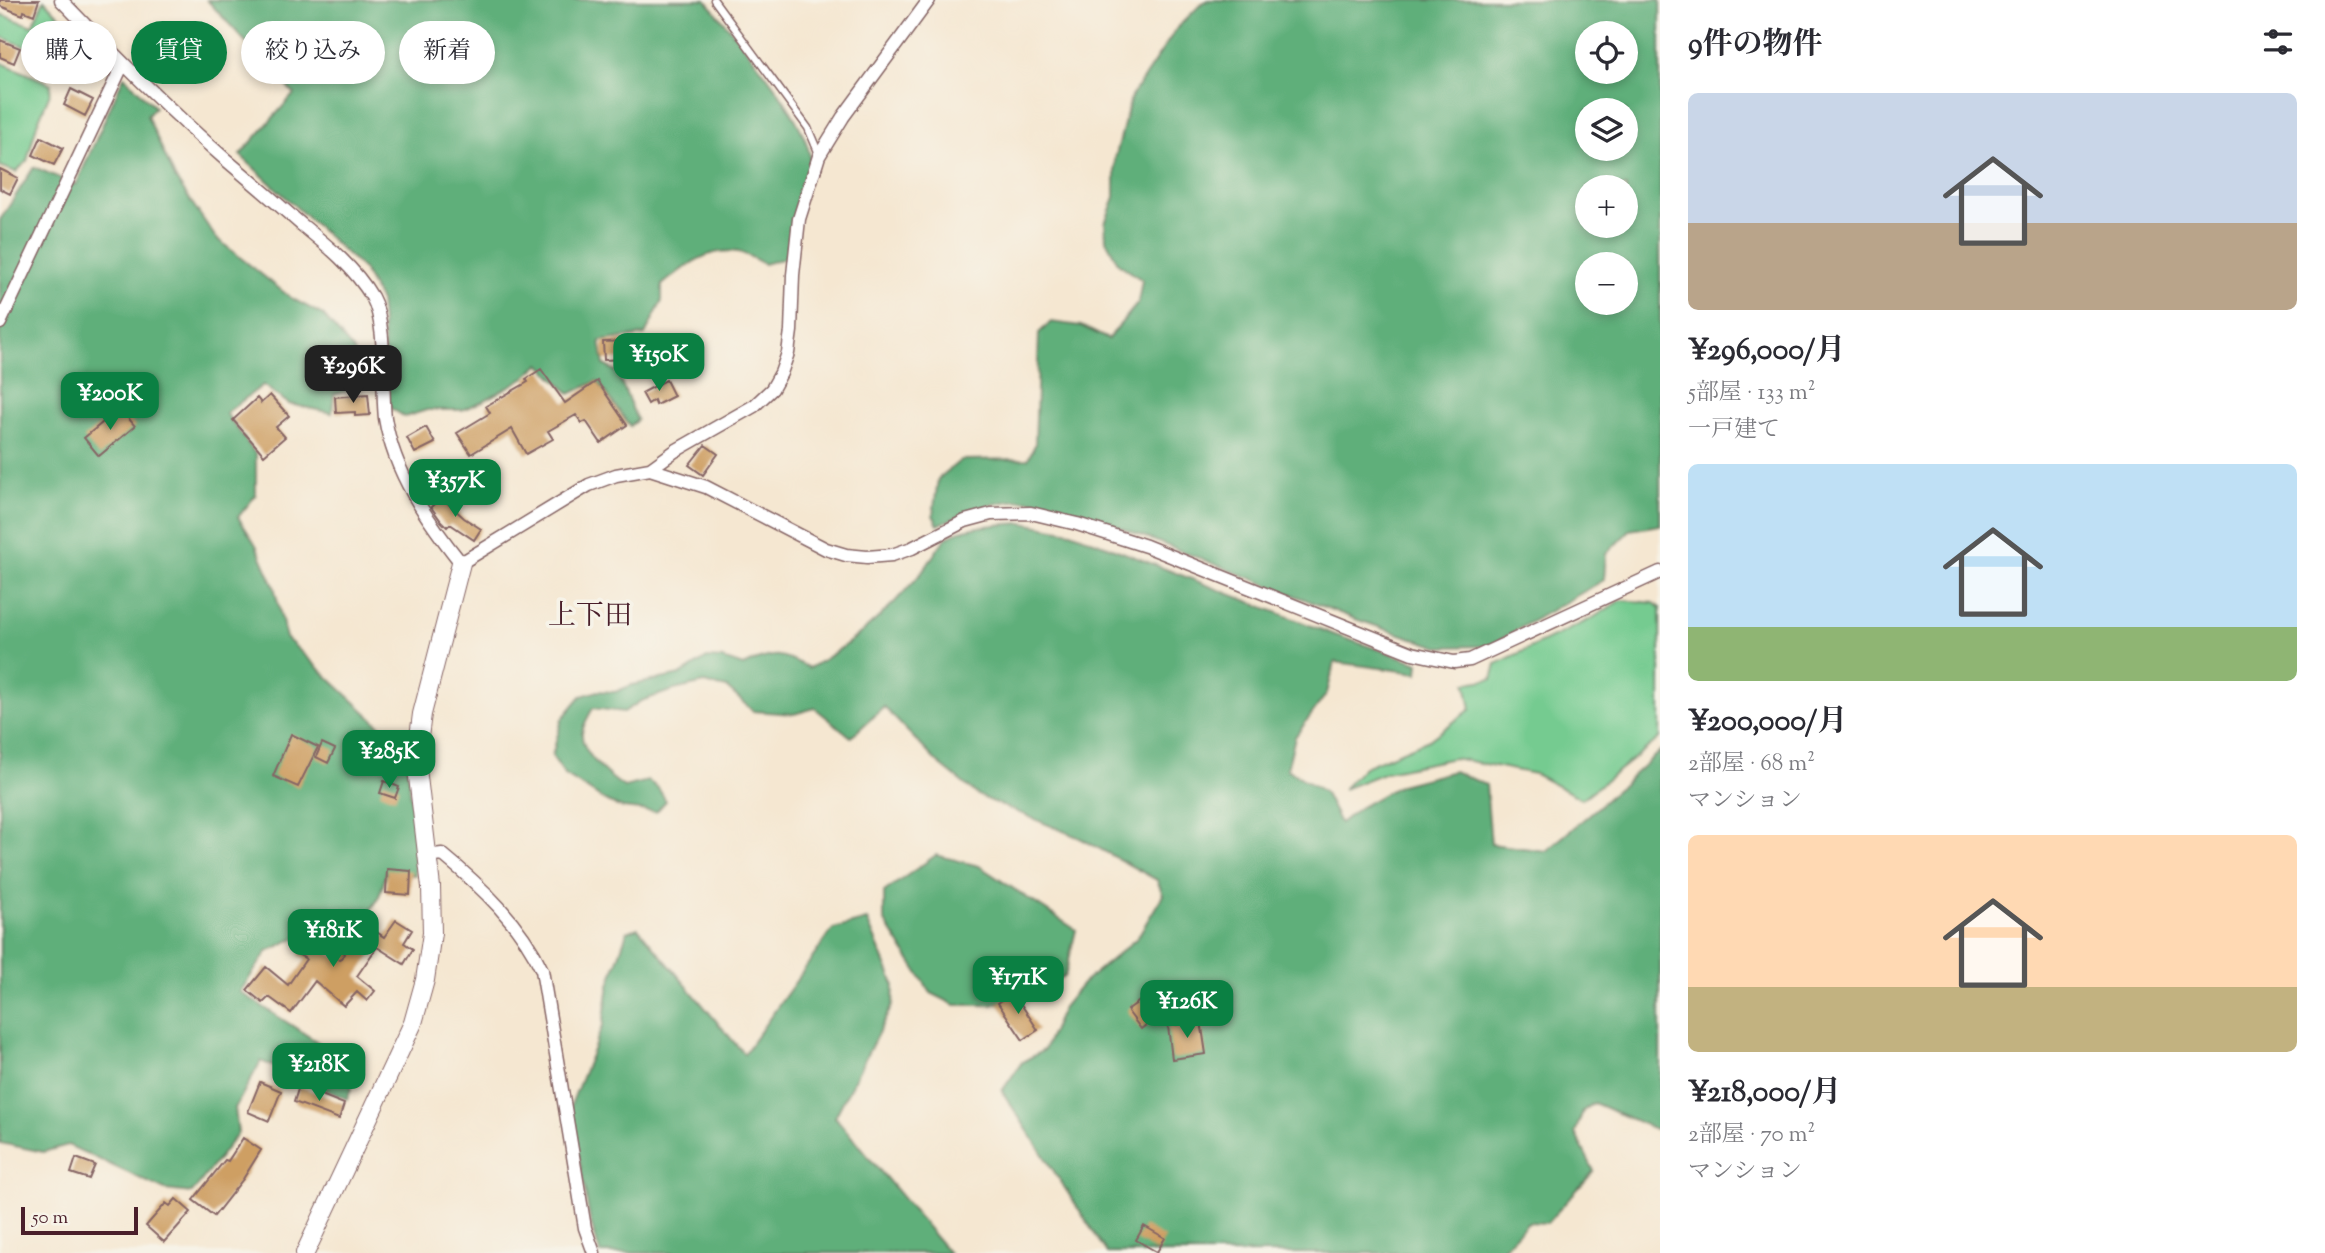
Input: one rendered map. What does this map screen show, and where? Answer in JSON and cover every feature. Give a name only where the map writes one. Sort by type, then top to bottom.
[{"type":"street","points":[[61,0],[123,64],[225,159],[332,250],[359,277],[373,300],[379,319],[386,420],[407,485],[425,515],[461,563]]},
{"type":"street","points":[[305,1253],[413,1023],[425,980],[432,933],[430,887],[416,760],[420,725],[461,563],[589,485],[626,473],[650,469],[675,451],[754,407],[772,389],[781,373],[791,331],[799,219],[819,156],[929,0]]},
{"type":"street","points":[[0,323],[123,64]]},
{"type":"street","points":[[650,469],[706,487],[826,548],[846,555],[892,555],[965,521],[991,514],[1031,513],[1146,546],[1412,653],[1454,662],[1493,652],[1660,572]]},
{"type":"street","points":[[426,856],[442,854],[468,875],[523,936],[542,970],[585,1228],[594,1253]]},
{"type":"lane","points":[[714,0],[807,128],[818,148],[819,156]]},
{"type":"green space","points":[[44,0],[64,21],[34,21]]},
{"type":"green space","points":[[207,0],[706,0],[768,77],[797,122],[806,143],[810,166],[798,203],[786,258],[764,264],[738,252],[707,255],[688,265],[662,285],[662,301],[645,335],[600,341],[604,365],[617,372],[637,420],[630,426],[597,381],[570,394],[540,364],[524,378],[462,410],[427,410],[405,417],[389,407],[380,301],[363,269],[240,155],[294,94],[285,84],[385,84],[385,21],[241,21],[241,37]]},
{"type":"green space","points":[[1209,0],[1660,0],[1660,525],[1630,530],[1606,554],[1604,580],[1489,646],[1439,647],[1355,619],[1091,516],[1049,503],[1020,500],[1006,502],[978,509],[938,525],[933,515],[938,479],[961,460],[1028,459],[1035,445],[1039,333],[1051,322],[1081,326],[1108,339],[1138,303],[1142,280],[1118,263],[1106,240],[1105,223],[1115,197],[1115,159],[1131,97],[1177,28],[1202,3]]},
{"type":"green space","points":[[0,14],[21,22],[21,45],[1,37],[0,39]]},
{"type":"green space","points":[[0,62],[21,71],[21,84],[51,84],[27,161],[16,172],[0,166]]},
{"type":"green space","points":[[124,76],[155,107],[147,116],[175,178],[216,238],[291,298],[323,315],[354,351],[366,386],[334,394],[332,413],[289,404],[263,385],[226,413],[256,455],[256,495],[238,517],[256,545],[274,586],[286,638],[405,749],[413,815],[415,875],[386,873],[373,907],[360,923],[333,947],[306,932],[267,952],[240,992],[359,1069],[347,1099],[261,1061],[235,1108],[238,1133],[192,1193],[165,1190],[68,1145],[43,1152],[0,1143],[0,220],[34,167],[76,185]]},
{"type":"green space","points":[[1023,523],[1071,532],[1335,635],[1419,663],[1418,673],[1335,662],[1327,693],[1295,737],[1287,769],[1324,792],[1340,823],[1359,808],[1400,785],[1454,771],[1486,785],[1491,844],[1546,851],[1660,751],[1660,1128],[1655,1129],[1594,1103],[1583,1111],[1575,1133],[1594,1171],[1547,1223],[1528,1222],[1499,1253],[1107,1253],[1002,1091],[1022,1062],[1044,1050],[1063,1007],[1082,984],[1137,938],[1163,895],[1157,880],[1080,838],[979,796],[937,762],[884,707],[851,737],[815,708],[794,714],[753,711],[727,688],[704,683],[641,701],[624,712],[593,708],[582,731],[586,749],[604,771],[624,787],[648,781],[658,788],[666,801],[656,812],[623,808],[609,803],[565,775],[552,756],[562,719],[581,696],[598,691],[615,692],[632,685],[680,675],[707,658],[723,659],[743,666],[762,658],[776,656],[791,659],[809,668],[856,637],[884,613],[923,571],[949,536],[974,528]]},
{"type":"green space","points":[[1621,600],[1654,603],[1660,608],[1660,738],[1582,799],[1535,774],[1454,758],[1386,772],[1343,789],[1364,767],[1429,740],[1471,709],[1466,683],[1492,679],[1496,664],[1591,619]]},
{"type":"green space","points":[[936,855],[979,866],[1076,930],[1065,976],[992,1005],[955,1005],[931,993],[884,920],[884,892]]},
{"type":"green space","points":[[867,920],[894,984],[893,1004],[835,1117],[949,1253],[600,1253],[590,1220],[570,1107],[603,1025],[609,985],[627,932],[638,928],[744,1054],[833,929]]},
{"type":"building","points":[[0,0],[39,0],[34,15],[24,11],[23,15],[0,6]]},
{"type":"building","points":[[0,40],[20,48],[14,63],[0,57]]},
{"type":"building","points":[[71,89],[93,100],[85,116],[64,105]]},
{"type":"building","points":[[41,137],[63,148],[54,165],[33,155]]},
{"type":"building","points":[[0,169],[18,178],[10,194],[0,189]]},
{"type":"building","points":[[645,340],[646,358],[604,360],[603,342]]},
{"type":"building","points":[[541,369],[565,403],[597,381],[627,425],[601,443],[586,421],[582,423],[576,415],[548,431],[553,439],[526,454],[512,429],[471,454],[457,433],[490,413],[486,406],[528,382],[526,379]]},
{"type":"building","points":[[666,380],[674,396],[656,405],[654,400],[648,404],[642,393]]},
{"type":"building","points":[[368,394],[370,415],[355,416],[355,412],[336,413],[335,397]]},
{"type":"building","points":[[270,395],[289,416],[276,427],[285,437],[264,455],[233,420],[257,398],[261,403]]},
{"type":"building","points":[[120,408],[135,426],[99,456],[84,438]]},
{"type":"building","points":[[426,427],[435,443],[415,453],[407,438]]},
{"type":"building","points":[[705,445],[718,454],[703,475],[689,465]]},
{"type":"building","points":[[441,497],[481,529],[474,540],[450,524],[447,527],[441,521],[431,507]]},
{"type":"building","points":[[291,734],[318,747],[298,787],[273,776]]},
{"type":"building","points":[[322,743],[335,749],[328,763],[316,757]]},
{"type":"building","points":[[384,781],[399,787],[395,798],[380,793]]},
{"type":"building","points":[[387,869],[411,871],[410,895],[386,893]]},
{"type":"building","points":[[396,920],[412,930],[404,943],[413,949],[404,964],[377,947],[357,976],[375,991],[367,1001],[357,992],[344,1006],[315,981],[291,1013],[269,997],[263,1003],[247,990],[266,967],[288,985],[306,959],[299,955],[309,940],[340,960],[365,924],[384,937]]},
{"type":"building","points":[[1013,992],[1038,1030],[1023,1040],[998,1003]]},
{"type":"building","points":[[1141,1000],[1155,1018],[1141,1029],[1127,1010]]},
{"type":"building","points":[[1201,1021],[1206,1054],[1172,1059],[1168,1026]]},
{"type":"building","points":[[260,1082],[281,1091],[269,1121],[248,1112]]},
{"type":"building","points":[[299,1086],[344,1104],[339,1119],[294,1102]]},
{"type":"building","points":[[243,1138],[261,1150],[243,1179],[214,1216],[193,1200],[225,1160],[228,1161]]},
{"type":"building","points":[[76,1158],[95,1165],[89,1179],[71,1173]]},
{"type":"building","points":[[176,1199],[191,1212],[164,1242],[146,1226],[166,1203],[170,1206]]},
{"type":"building","points":[[1144,1226],[1165,1238],[1157,1252],[1136,1240]]},
{"type":"district","name":"上下田","points":[[590,614]]}]
